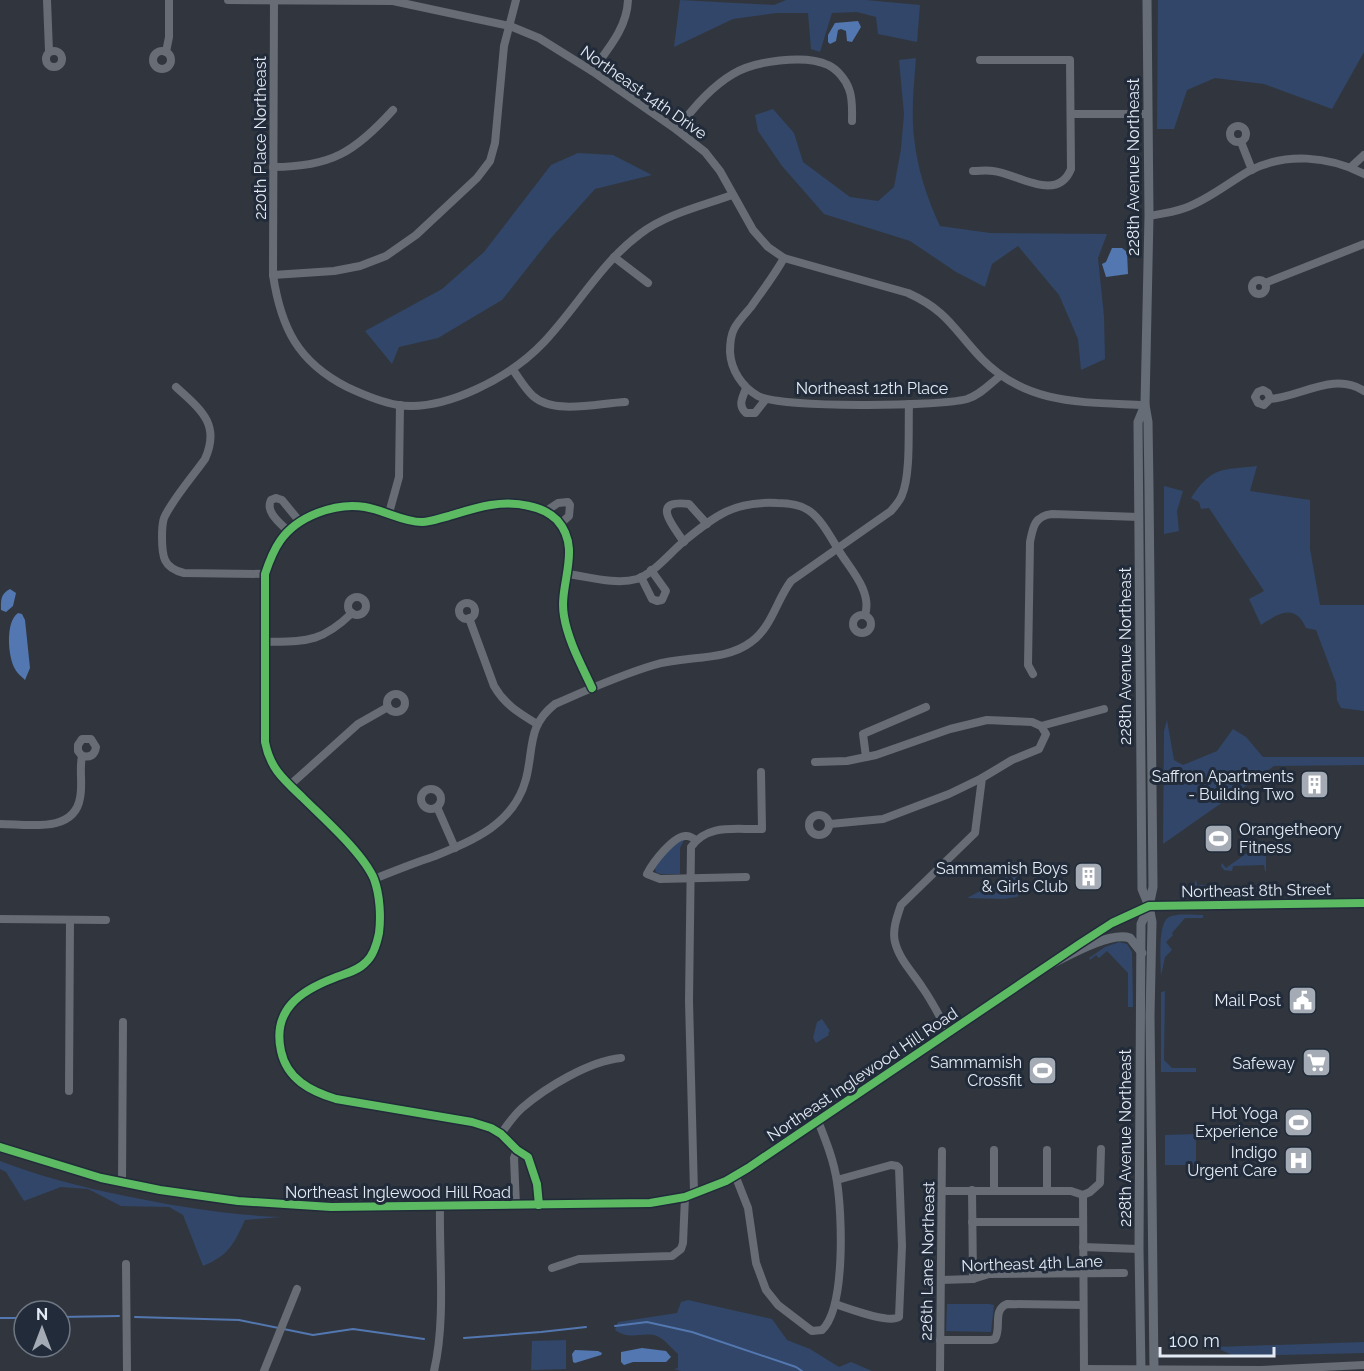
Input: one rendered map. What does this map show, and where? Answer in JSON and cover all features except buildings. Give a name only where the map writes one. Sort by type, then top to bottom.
[{"type":"main road","name":"228th Avenue Northeast","points":[[1141,1370],[1139,1249],[1141,924],[1149,906],[1153,887],[1153,705],[1148,422],[1145,405],[1149,216],[1146,0]]},
{"type":"main road","name":"228th Avenue Northeast","points":[[1145,405],[1138,422],[1142,889],[1152,922],[1151,1122],[1154,1370]]},
{"type":"main road","points":[[1139,517],[1143,510],[1143,488],[1149,479]]},
{"type":"main road","points":[[1140,653],[1143,661],[1144,699],[1153,705]]},
{"type":"main road","points":[[1047,966],[1097,943],[1120,936],[1130,938],[1142,953]]},
{"type":"main road","points":[[1140,1032],[1144,1042],[1146,1075],[1151,1086]]},
{"type":"main road","points":[[1141,1085],[1145,1088],[1147,1113],[1151,1122]]},
{"type":"main road","points":[[1140,1206],[1145,1226],[1145,1240],[1152,1246]]},
{"type":"street","points":[[47,0],[49,51]]},
{"type":"street","points":[[166,52],[169,37],[169,0]]},
{"type":"street","name":"Northeast 14th Drive","points":[[228,0],[393,1],[510,26],[539,38],[592,71],[705,152],[753,230],[768,247],[784,258],[908,293],[935,307],[1000,376]]},
{"type":"street","name":"220th Place Northeast","points":[[273,275],[274,0]]},
{"type":"street","points":[[516,0],[504,46],[498,127],[490,161],[477,178],[416,235],[386,256],[360,266],[334,271],[273,275],[277,303],[286,328],[301,351],[319,369],[369,398],[400,405],[424,404],[454,398],[491,382],[513,369],[546,340],[614,257],[650,227],[732,195]]},
{"type":"street","points":[[592,71],[620,32],[627,12],[628,0]]},
{"type":"street","points":[[974,171],[993,171],[1033,184],[1046,185],[1057,184],[1064,180],[1071,169],[1070,60],[980,60]]},
{"type":"street","points":[[677,130],[689,113],[733,74],[759,64],[779,61],[819,62],[835,70],[849,87],[852,97],[852,121]]},
{"type":"street","points":[[273,167],[300,167],[330,160],[357,144],[393,110]]},
{"type":"street","points":[[1072,114],[1148,114]]},
{"type":"street","points":[[1241,142],[1252,170]]},
{"type":"street","points":[[1351,167],[1364,155]]},
{"type":"street","points":[[1149,216],[1186,208],[1252,170],[1275,162],[1306,158],[1334,161],[1364,174]]},
{"type":"street","points":[[1265,283],[1364,244]]},
{"type":"street","points":[[614,257],[648,283]]},
{"type":"street","points":[[746,388],[741,403],[742,409],[746,413],[755,413],[766,399],[746,388],[735,373],[731,340],[734,329],[773,277],[784,258]]},
{"type":"street","points":[[513,369],[534,397],[551,405],[576,407],[625,402]]},
{"type":"street","points":[[1000,376],[1023,389],[1047,397],[1072,401],[1145,405]]},
{"type":"street","name":"Northeast 12th Place","points":[[766,399],[794,403],[909,404],[955,401],[976,395],[1000,376]]},
{"type":"street","points":[[1270,399],[1330,384],[1352,385],[1364,391]]},
{"type":"street","points":[[176,387],[205,415],[210,437],[205,459],[163,520],[164,559],[175,571],[184,573],[265,573]]},
{"type":"street","points":[[374,879],[454,848],[490,830],[504,819],[513,808],[526,779],[531,743],[537,724],[546,711],[555,704],[654,664],[684,658],[720,655],[735,651],[750,643],[771,620],[783,592],[791,582],[891,510],[903,493],[906,478],[909,404]]},
{"type":"street","points":[[389,513],[399,477],[400,405]]},
{"type":"street","points":[[546,511],[558,503],[568,502],[569,516],[560,524]]},
{"type":"street","points":[[539,1205],[532,1164],[524,1153],[517,1150],[501,1134],[472,1122],[336,1099],[317,1093],[299,1082],[282,1057],[279,1031],[282,1019],[292,1003],[305,992],[366,963],[377,943],[380,915],[374,879],[363,860],[272,764],[266,742],[265,642],[265,573],[271,556],[279,542],[294,526],[315,514],[349,506],[364,507],[423,522],[503,503],[525,505],[546,511],[560,524],[568,546],[564,619],[592,688]]},
{"type":"street","points":[[684,542],[667,517],[666,510],[673,503],[689,504],[707,524]]},
{"type":"street","points":[[568,574],[617,580],[641,577],[725,512],[746,504],[789,503],[810,511],[838,549],[860,583],[866,598],[865,615]]},
{"type":"street","points":[[1033,674],[1028,665],[1030,542],[1033,525],[1038,518],[1052,514],[1139,517]]},
{"type":"street","points":[[641,577],[652,599],[662,600],[666,591],[651,570]]},
{"type":"street","points":[[265,642],[303,641],[317,637],[337,628],[352,613]]},
{"type":"street","points":[[470,618],[494,686],[500,696],[515,711],[537,724]]},
{"type":"street","points":[[290,785],[358,724],[388,707]]},
{"type":"street","points":[[866,757],[863,734],[926,707]]},
{"type":"street","points":[[815,762],[846,761],[866,757],[950,729],[987,720],[1032,723],[1041,726],[1104,709]]},
{"type":"street","points":[[830,824],[883,819],[949,794],[1012,760],[1039,750],[1046,734],[1041,726]]},
{"type":"street","points":[[0,824],[49,825],[59,823],[69,817],[76,810],[80,801],[82,756]]},
{"type":"street","points":[[694,1192],[689,1000],[691,847],[698,836],[711,830],[762,829],[761,772]]},
{"type":"street","points":[[948,1032],[923,987],[901,956],[895,942],[894,929],[901,905],[975,833],[982,778]]},
{"type":"street","points":[[437,807],[454,848]]},
{"type":"street","points":[[696,840],[687,836],[679,837],[652,863],[647,874],[660,879],[746,877]]},
{"type":"street","name":"Northeast 8th Street","points":[[1149,906],[1364,903]]},
{"type":"street","name":"Northeast Inglewood Hill Road","points":[[0,1147],[122,1183],[238,1202],[331,1207],[440,1207],[650,1203],[685,1197],[735,1175],[1112,923],[1149,906]]},
{"type":"street","points":[[0,919],[106,920]]},
{"type":"street","points":[[69,1091],[70,920]]},
{"type":"street","points":[[122,1183],[123,1022]]},
{"type":"street","points":[[501,1134],[521,1109],[546,1091],[582,1071],[621,1058]]},
{"type":"street","points":[[735,1175],[748,1208],[756,1263],[766,1290],[778,1305],[812,1331],[819,1332],[828,1324],[834,1304],[841,1236],[837,1180],[818,1121]]},
{"type":"street","points":[[942,1191],[1047,1190],[1071,1191],[1083,1195],[1100,1183],[1101,1149]]},
{"type":"street","points":[[516,1206],[514,1158],[517,1150]]},
{"type":"street","points":[[994,1150],[994,1190]]},
{"type":"street","points":[[1047,1150],[1047,1190]]},
{"type":"street","name":"226th Lane Northeast","points":[[939,1371],[942,1151]]},
{"type":"street","points":[[834,1304],[874,1316],[893,1319],[899,1317],[902,1234],[899,1168],[891,1165],[837,1180]]},
{"type":"street","points":[[972,1190],[973,1279]]},
{"type":"street","points":[[1083,1195],[1084,1370],[1262,1370],[1364,1365]]},
{"type":"street","points":[[552,1268],[579,1259],[672,1256],[681,1249],[683,1243],[685,1197]]},
{"type":"street","points":[[434,1371],[440,1326],[440,1207]]},
{"type":"street","points":[[972,1222],[1083,1222]]},
{"type":"street","points":[[1083,1248],[1139,1249]]},
{"type":"street","points":[[126,1264],[127,1371]]},
{"type":"street","name":"Northeast 4th Lane","points":[[940,1280],[973,1279],[989,1275],[1124,1273]]},
{"type":"street","points":[[264,1371],[297,1289]]},
{"type":"street","points":[[940,1340],[995,1339],[999,1331],[999,1308],[1006,1304],[1083,1305]]},
{"type":"shaded area","points":[[680,0],[774,5],[786,0],[866,0],[920,5],[917,42],[878,34],[876,17],[857,12],[832,13],[820,52],[811,49],[808,13],[776,13],[733,19],[674,47]]},
{"type":"shaded area","points":[[1158,0],[1364,0],[1364,52],[1332,109],[1264,84],[1215,78],[1187,90],[1174,129],[1157,129]]},
{"type":"shaded area","points":[[858,21],[861,27],[852,42],[847,41],[846,31],[841,29],[838,30],[836,41],[830,44],[828,42],[828,35],[835,23]]},
{"type":"shaded area","points":[[916,58],[913,107],[915,149],[923,183],[940,226],[990,233],[1107,234],[1098,258],[1104,316],[1105,359],[1081,370],[1078,339],[1059,295],[1018,246],[992,264],[985,287],[956,272],[910,241],[824,214],[782,166],[758,131],[755,115],[773,109],[794,133],[803,162],[850,197],[878,201],[894,187],[901,149],[904,114],[899,60]]},
{"type":"shaded area","points":[[578,153],[613,155],[652,175],[595,189],[551,238],[502,300],[438,338],[399,347],[392,364],[365,331],[442,289],[484,252],[551,165]]},
{"type":"shaded area","points":[[1112,248],[1122,248],[1127,252],[1128,274],[1106,277],[1102,264],[1106,262]]},
{"type":"shaded area","points":[[1257,466],[1250,491],[1310,500],[1310,549],[1320,605],[1364,605],[1364,711],[1341,708],[1337,700],[1336,683],[1316,630],[1306,628],[1302,620],[1292,613],[1280,614],[1261,625],[1249,599],[1264,591],[1209,508],[1201,509],[1199,502],[1191,498],[1212,475],[1226,469]]},
{"type":"shaded area","points":[[1164,486],[1183,491],[1177,511],[1179,531],[1164,534]]},
{"type":"shaded area","points":[[10,589],[16,593],[13,606],[6,612],[1,610],[1,601],[4,593]]},
{"type":"shaded area","points":[[18,613],[22,614],[25,620],[30,668],[25,680],[15,669],[9,648],[11,624]]},
{"type":"shaded area","points":[[1167,720],[1174,760],[1183,765],[1217,751],[1233,729],[1246,737],[1263,757],[1364,757],[1364,765],[1274,766],[1163,844],[1164,731]]},
{"type":"shaded area","points":[[685,838],[680,848],[680,874],[656,872],[654,865],[678,841]]},
{"type":"shaded area","points":[[1261,843],[1266,845],[1266,871],[1264,865],[1233,866],[1232,871],[1224,870],[1221,866],[1222,863],[1226,868]]},
{"type":"shaded area","points":[[1011,873],[1017,875],[1023,883],[1022,891],[1017,897],[967,898],[982,890],[992,888]]},
{"type":"shaded area","points":[[1196,879],[1197,885],[1263,887],[1265,881],[1267,892],[1257,889],[1196,890],[1192,885]]},
{"type":"shaded area","points":[[1177,915],[1203,915],[1203,918],[1185,918],[1172,933],[1173,935],[1166,942],[1172,950],[1165,957],[1161,976],[1160,944],[1165,921]]},
{"type":"shaded area","points":[[1119,942],[1127,944],[1132,952],[1133,1007],[1128,1007],[1128,973],[1107,951],[1099,958],[1096,955],[1090,960],[1089,958],[1105,947]]},
{"type":"shaded area","points":[[1165,991],[1164,1060],[1172,1068],[1196,1068],[1196,1072],[1161,1072],[1161,992]]},
{"type":"shaded area","points":[[822,1019],[830,1031],[829,1035],[816,1043],[813,1038],[817,1022]]},
{"type":"shaded area","points":[[1196,1134],[1196,1165],[1165,1165],[1165,1135]]},
{"type":"shaded area","points":[[0,1161],[55,1179],[132,1197],[217,1212],[281,1217],[245,1220],[229,1248],[219,1258],[203,1266],[183,1215],[169,1207],[121,1206],[88,1189],[61,1187],[24,1201],[6,1172],[0,1169]]},
{"type":"shaded area","points":[[688,1300],[772,1319],[787,1340],[810,1349],[839,1367],[851,1362],[872,1371],[681,1371],[674,1369],[678,1368],[678,1354],[661,1338],[654,1335],[625,1335],[615,1330],[618,1322],[677,1313],[681,1302]]},
{"type":"shaded area","points":[[947,1304],[994,1305],[991,1332],[946,1331]]},
{"type":"shaded area","points":[[566,1340],[566,1369],[531,1370],[532,1341]]},
{"type":"shaded area","points":[[1364,1342],[1364,1353],[1234,1356],[1215,1347]]},
{"type":"shaded area","points":[[642,1348],[666,1351],[671,1357],[666,1362],[633,1362],[624,1365],[621,1362],[621,1352]]},
{"type":"shaded area","points":[[575,1350],[602,1353],[575,1363],[572,1354]]},
{"type":"waterway","points":[[72,1317],[119,1316]]},
{"type":"waterway","points":[[135,1317],[239,1320],[313,1335],[353,1329],[424,1339]]},
{"type":"waterway","points":[[0,1318],[12,1318]]},
{"type":"waterway","points":[[615,1326],[647,1322],[692,1332],[802,1371]]},
{"type":"waterway","points":[[464,1338],[586,1327]]},
{"type":"cycle path","points":[[539,1205],[537,1184],[528,1157],[491,1128],[472,1122],[336,1099],[309,1088],[294,1076],[284,1061],[279,1037],[285,1013],[291,1004],[310,989],[355,970],[369,959],[377,941],[380,913],[376,885],[369,869],[342,836],[283,779],[267,751],[265,742],[265,574],[278,545],[287,532],[307,518],[330,509],[365,507],[422,522],[498,504],[519,504],[540,509],[557,520],[565,531],[569,555],[563,604],[564,616],[572,644],[592,688]]},
{"type":"cycle path","points":[[0,1147],[101,1178],[160,1190],[238,1201],[331,1207],[650,1203],[685,1197],[726,1181],[748,1168],[1081,943],[1112,923],[1149,906],[1364,903]]},
{"type":"place","name":"Saffron Apartments - Building Two","points":[[1315,785]]},
{"type":"place","name":"Orangetheory Fitness","points":[[1218,838]]},
{"type":"place","name":"Sammamish Boys & Girls Club","points":[[1089,877]]},
{"type":"place","name":"Mail Post","points":[[1302,1000]]},
{"type":"place","name":"Safeway","points":[[1316,1063]]},
{"type":"place","name":"Sammamish Crossfit","points":[[1043,1071]]},
{"type":"place","name":"Hot Yoga Experience","points":[[1299,1122]]},
{"type":"place","name":"Indigo Urgent Care","points":[[1298,1161]]}]
